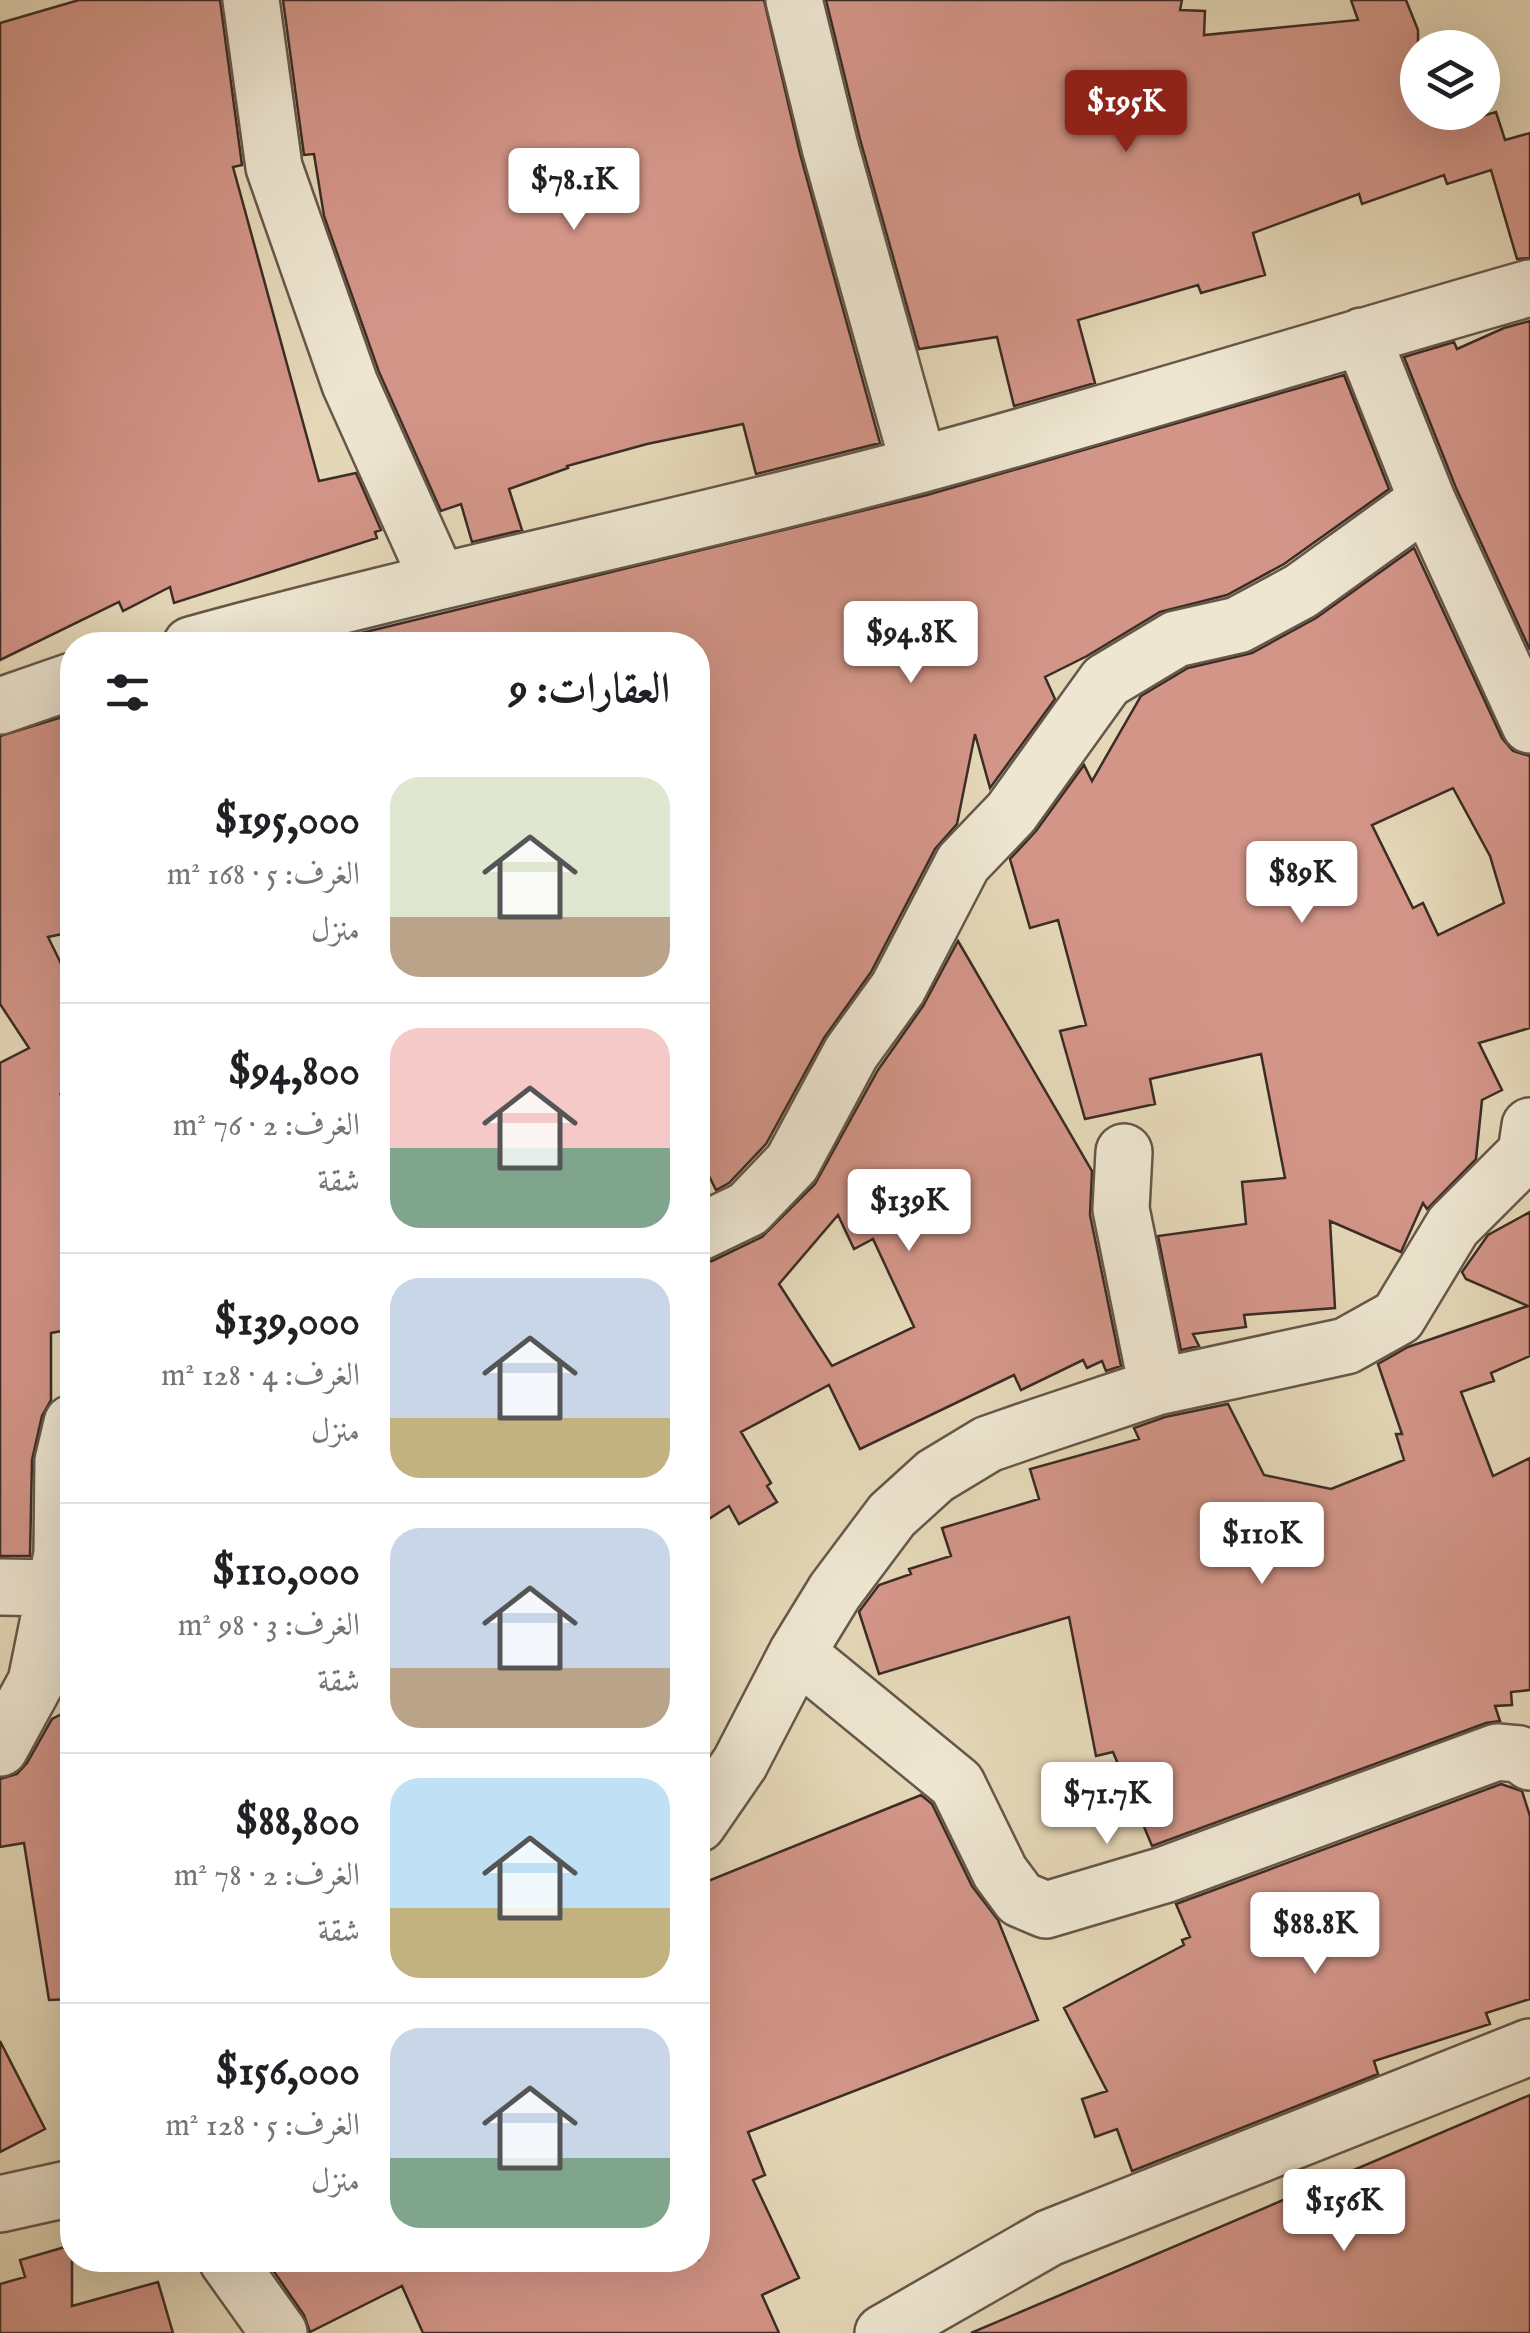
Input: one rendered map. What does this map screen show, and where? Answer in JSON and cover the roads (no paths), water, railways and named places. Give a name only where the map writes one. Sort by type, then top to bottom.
[{"type":"street","points":[[252,0],[274,167],[350,384],[438,580]]},
{"type":"street","points":[[794,0],[830,147],[919,465]]},
{"type":"street","points":[[287,632],[332,626],[438,580],[646,534],[919,465],[1530,288]]},
{"type":"street","points":[[1362,336],[1427,500],[1530,725]]},
{"type":"street","points":[[710,1227],[748,1209],[792,1162],[851,1053],[898,988],[963,863],[1011,813],[1106,680],[1176,639],[1238,626],[1301,590],[1427,500]]},
{"type":"street","points":[[0,706],[60,685]]},
{"type":"street","points":[[710,1807],[740,1763],[797,1653],[865,1548],[892,1515],[935,1476],[988,1444],[1157,1387],[1346,1346],[1398,1318],[1454,1226],[1526,1153],[1530,1126]]},
{"type":"street","points":[[1124,1152],[1121,1209],[1157,1387]]},
{"type":"street","points":[[0,1748],[36,1682],[60,1568]]},
{"type":"street","points":[[0,1587],[57,1588]]},
{"type":"street","points":[[797,1653],[957,1784],[1000,1872],[1020,1899],[1046,1910],[1164,1875],[1497,1752],[1519,1754],[1530,1762]]},
{"type":"street","points":[[883,2333],[1049,2238],[1530,2048]]},
{"type":"street","points":[[0,2204],[60,2191]]},
{"type":"street","points":[[236,2272],[279,2333]]}]
